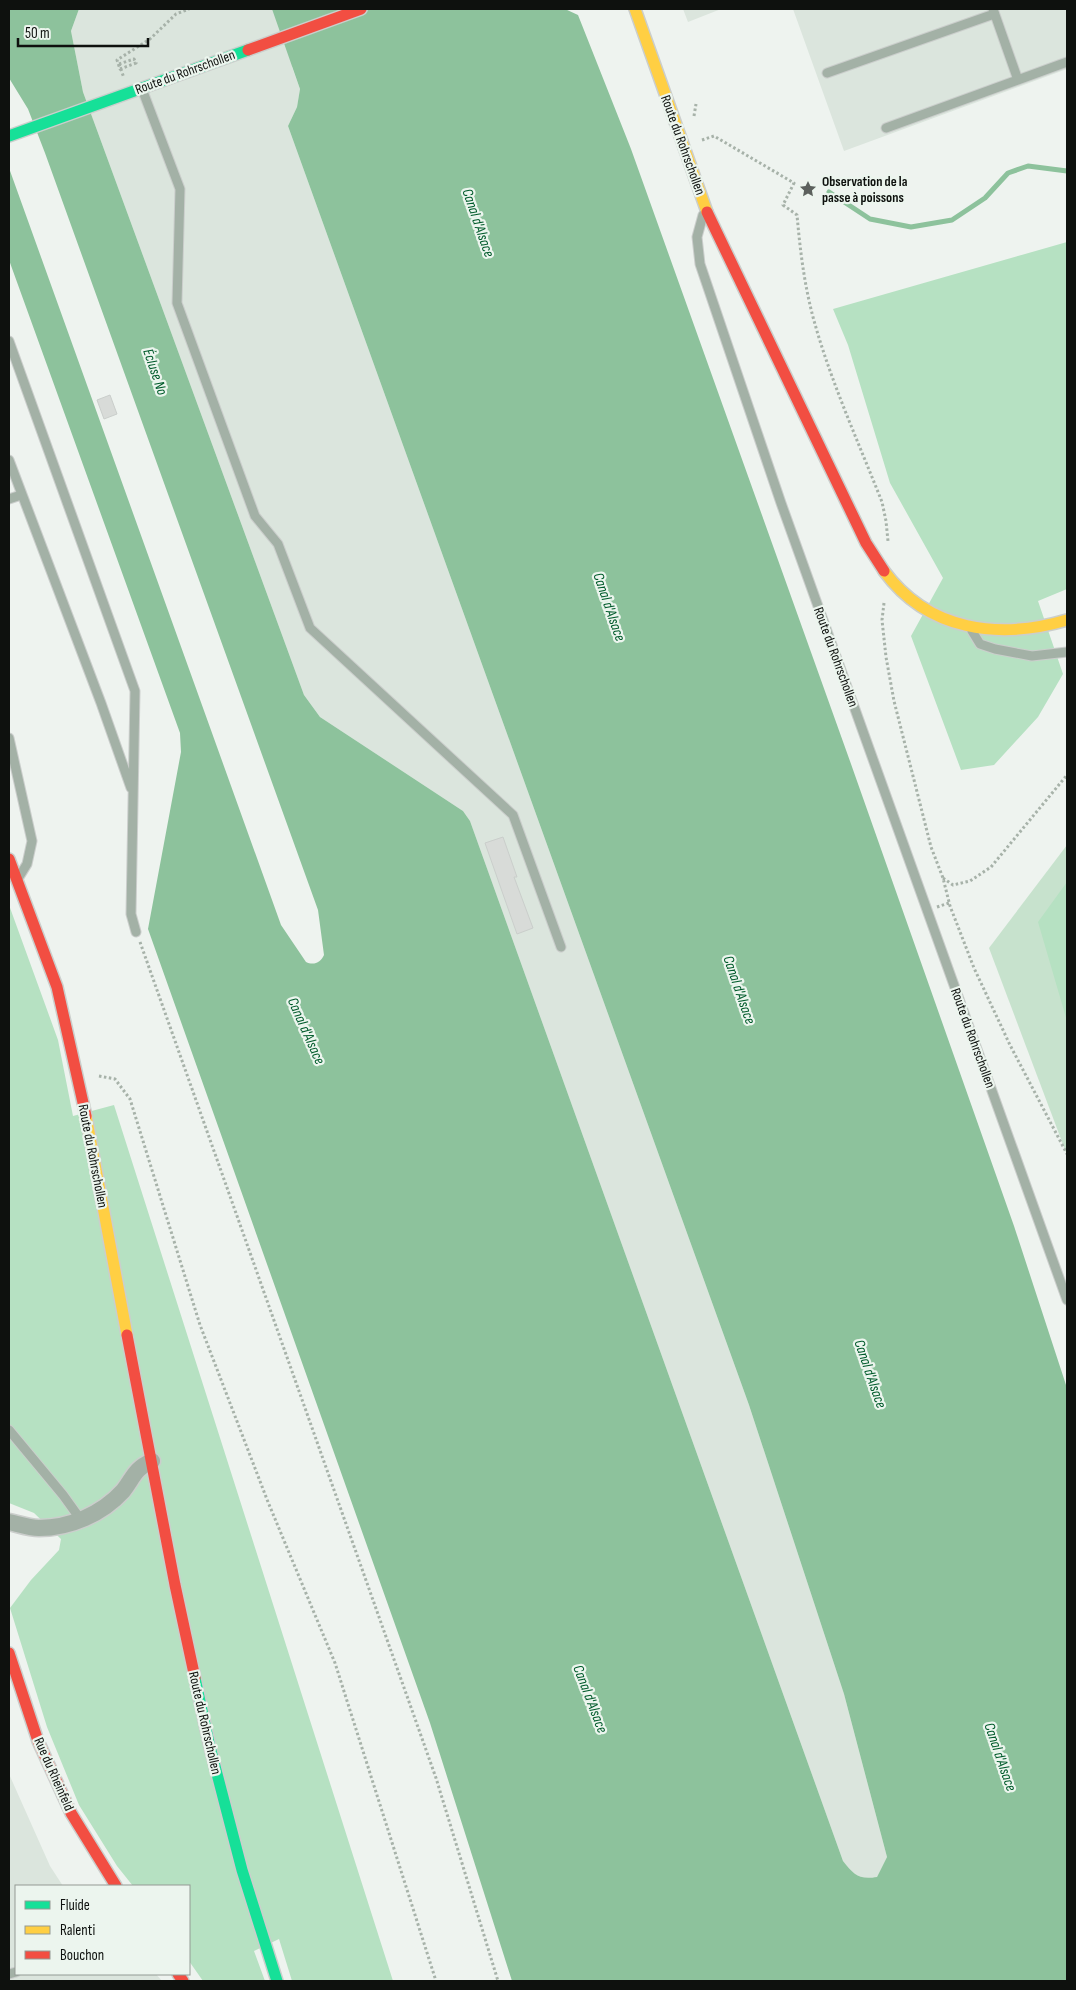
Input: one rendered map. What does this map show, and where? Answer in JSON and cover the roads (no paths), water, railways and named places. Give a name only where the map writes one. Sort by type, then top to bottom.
[{"type":"street","name":"Route du Rohrschollen","points":[[9,136],[361,9]]},
{"type":"street","name":"Route du Rohrschollen","points":[[635,9],[705,207]]},
{"type":"street","points":[[705,207],[866,543],[892,581],[905,595],[935,615],[970,629],[1010,632],[1048,627],[1067,620]]},
{"type":"street","name":"Route du Rohrschollen","points":[[9,859],[57,987],[79,1081],[175,1585],[209,1743],[242,1870],[277,1981]]},
{"type":"street","points":[[9,1522],[37,1528],[59,1527],[81,1520],[103,1508],[122,1491],[140,1466],[152,1461]]},
{"type":"street","name":"Rue du Rheinfeld","points":[[9,1653],[38,1741],[71,1813],[115,1885]]},
{"type":"lane","points":[[827,73],[994,11],[1018,80]]},
{"type":"lane","points":[[886,128],[1067,62]]},
{"type":"lane","points":[[142,88],[180,189],[177,302],[255,516],[278,544],[310,628],[513,815],[561,947]]},
{"type":"lane","name":"Route du Rohrschollen","points":[[705,207],[697,237],[700,264],[784,512],[1067,1300]]},
{"type":"lane","points":[[9,341],[135,691],[131,914],[136,932]]},
{"type":"lane","points":[[9,460],[101,703],[133,795]]},
{"type":"lane","points":[[9,499],[21,495]]},
{"type":"lane","points":[[970,629],[980,644],[995,649],[1032,656],[1067,652]]},
{"type":"lane","points":[[9,738],[32,841],[27,864],[17,881]]},
{"type":"lane","points":[[9,1430],[63,1495],[81,1520]]},
{"type":"water","points":[[9,9],[79,9],[71,31],[83,92],[304,695],[320,717],[463,811],[470,821],[843,1861],[850,1870],[861,1877],[877,1877],[887,1857],[844,1694],[749,1405],[288,126],[297,107],[300,89],[272,9],[565,9],[578,15],[631,149],[851,764],[1014,1226],[1067,1388],[1067,1981],[512,1981],[430,1723],[148,929],[181,752],[180,733],[9,260],[9,168],[281,925],[306,962],[317,963],[324,955],[318,910],[45,153],[28,109],[9,78]]},
{"type":"waterway","points":[[829,192],[870,219],[911,227],[952,220],[985,198],[1008,173],[1028,166],[1067,171]]},
{"type":"place","name":"Observation de la passe à poissons","points":[[808,189]]},
{"type":"water label","name":"Canal d'Alsace","points":[[478,223]]},
{"type":"water label","name":"Écluse No","points":[[155,372]]},
{"type":"water label","name":"Canal d'Alsace","points":[[609,607]]},
{"type":"water label","name":"Canal d'Alsace","points":[[739,990]]},
{"type":"water label","name":"Canal d'Alsace","points":[[306,1031]]},
{"type":"water label","name":"Canal d'Alsace","points":[[870,1374]]},
{"type":"water label","name":"Canal d'Alsace","points":[[590,1699]]},
{"type":"water label","name":"Canal d'Alsace","points":[[1000,1757]]}]
